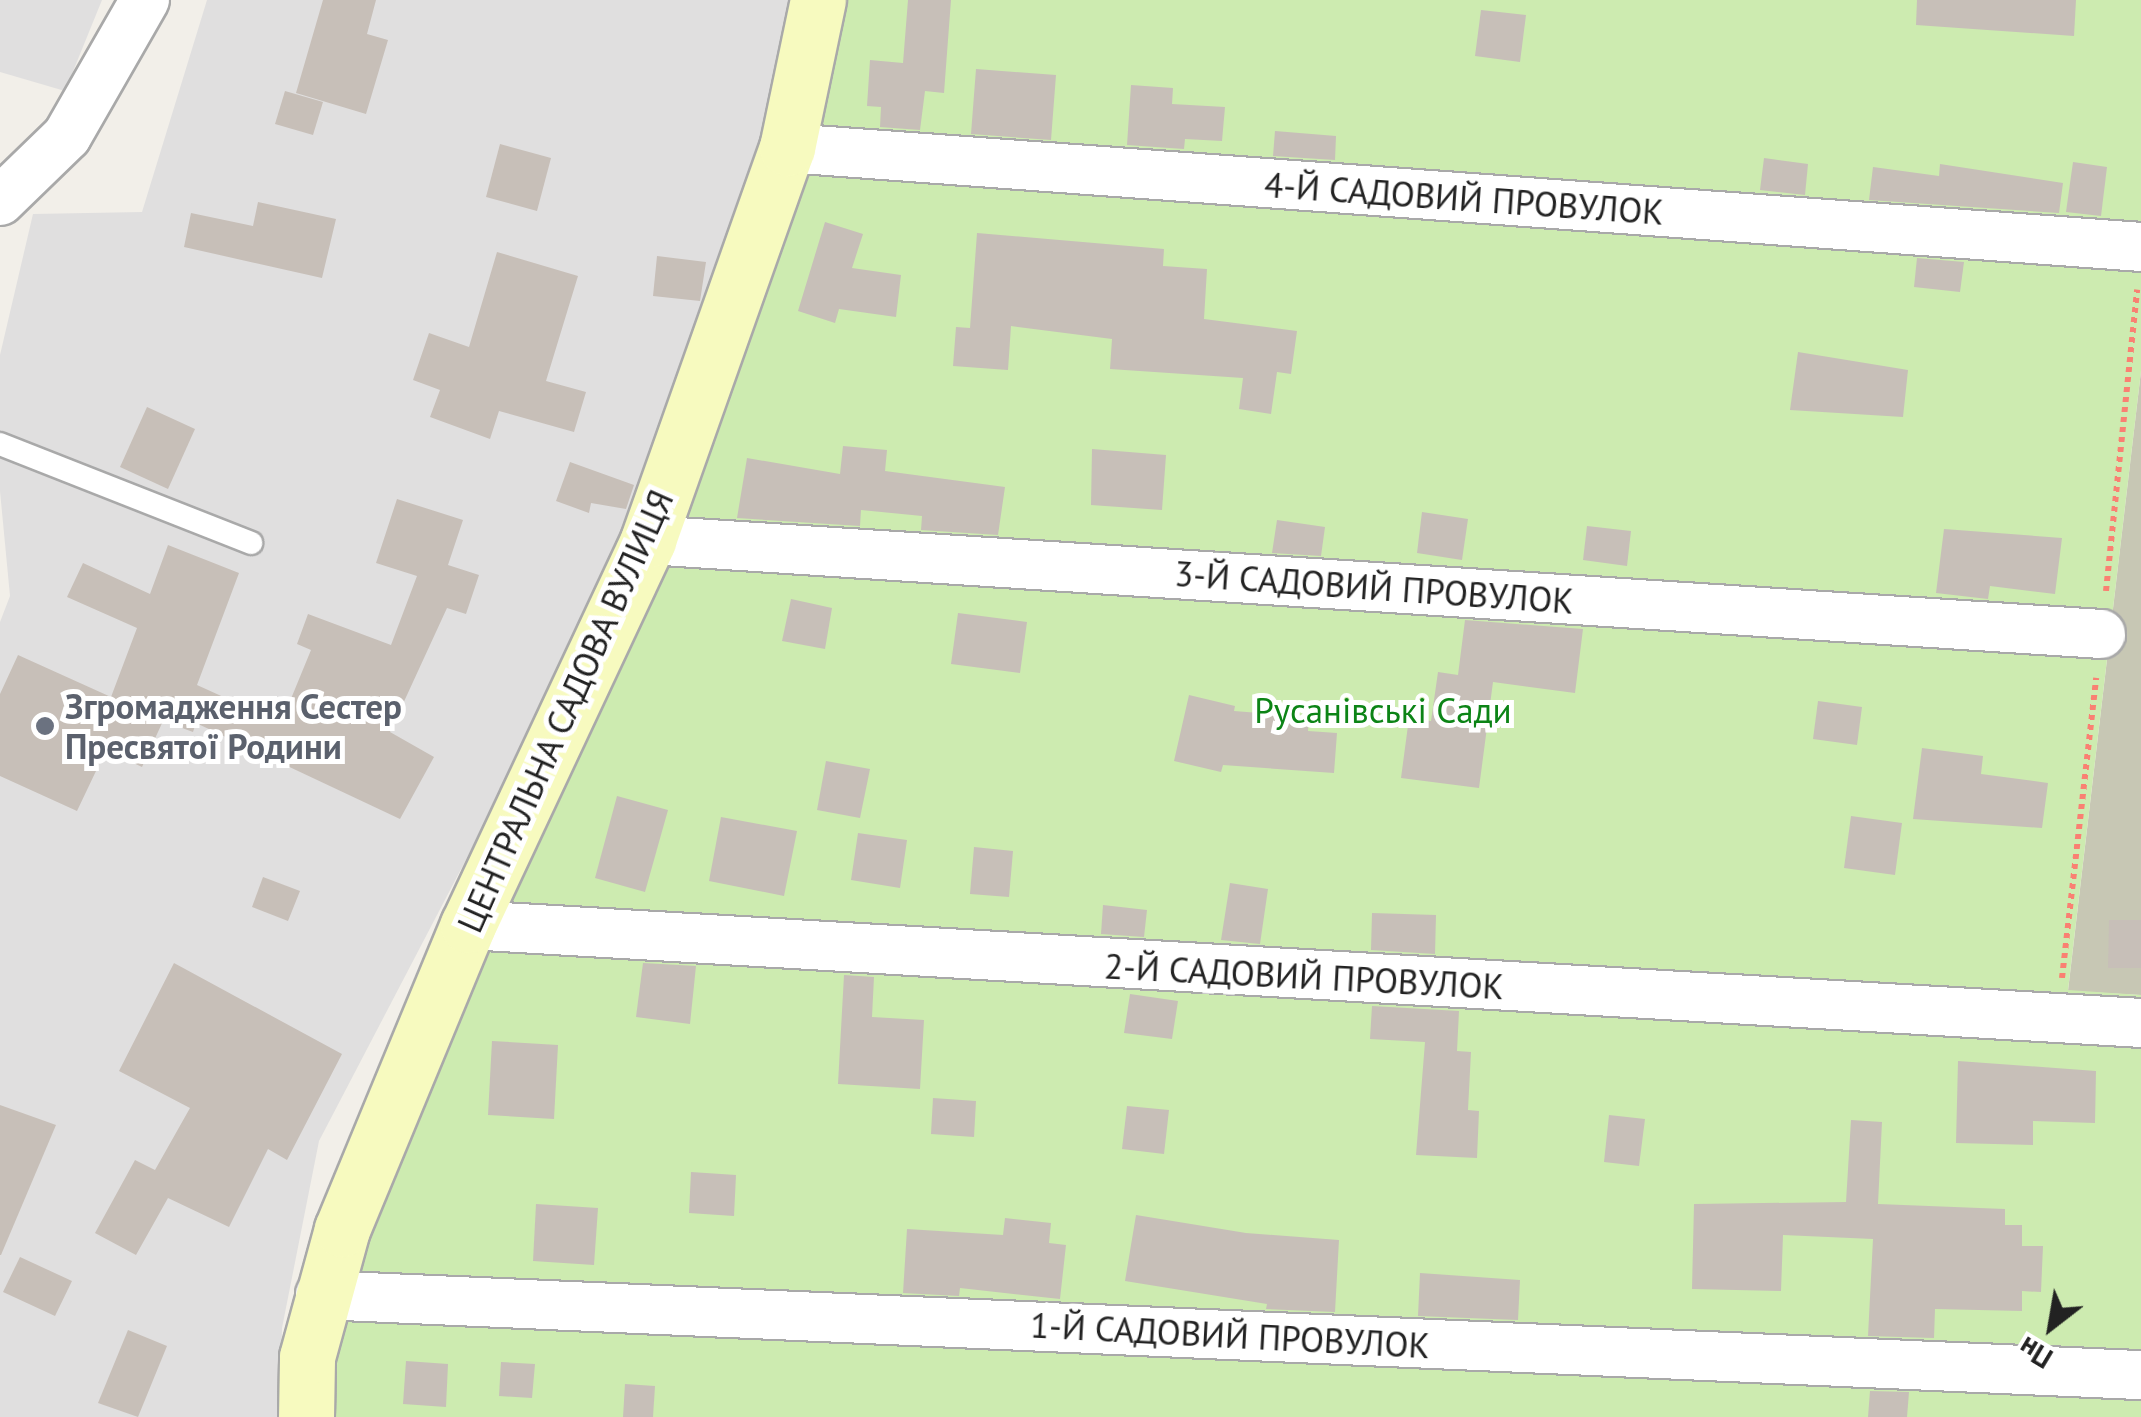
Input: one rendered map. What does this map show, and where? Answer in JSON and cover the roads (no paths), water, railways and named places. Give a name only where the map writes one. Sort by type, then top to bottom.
[{"type":"main road","name":"ЦЕНТРАЛЬНА САДОВА ВУЛИЦЯ","points":[[306,1417],[307,1357],[320,1295],[468,926],[648,540],[788,148],[818,0]]},
{"type":"street","points":[[0,201],[67,136],[145,0]]},
{"type":"street","name":"4-Й САДОВИЙ ПРОВУЛОК","points":[[788,148],[2141,247]]},
{"type":"street","name":"3-Й САДОВИЙ ПРОВУЛОК","points":[[648,540],[2101,634]]},
{"type":"street","name":"2-Й САДОВИЙ ПРОВУЛОК","points":[[468,926],[2141,1022]]},
{"type":"street","name":"1-Й САДОВИЙ ПРОВУЛОК","points":[[320,1295],[2141,1375]]},
{"type":"lane","points":[[0,444],[252,543]]},
{"type":"place","name":"Згромадження Сестер Пресвятої Родини","points":[[45,726]]},
{"type":"park label","name":"Русанівські Сади","points":[[1383,710]]}]
